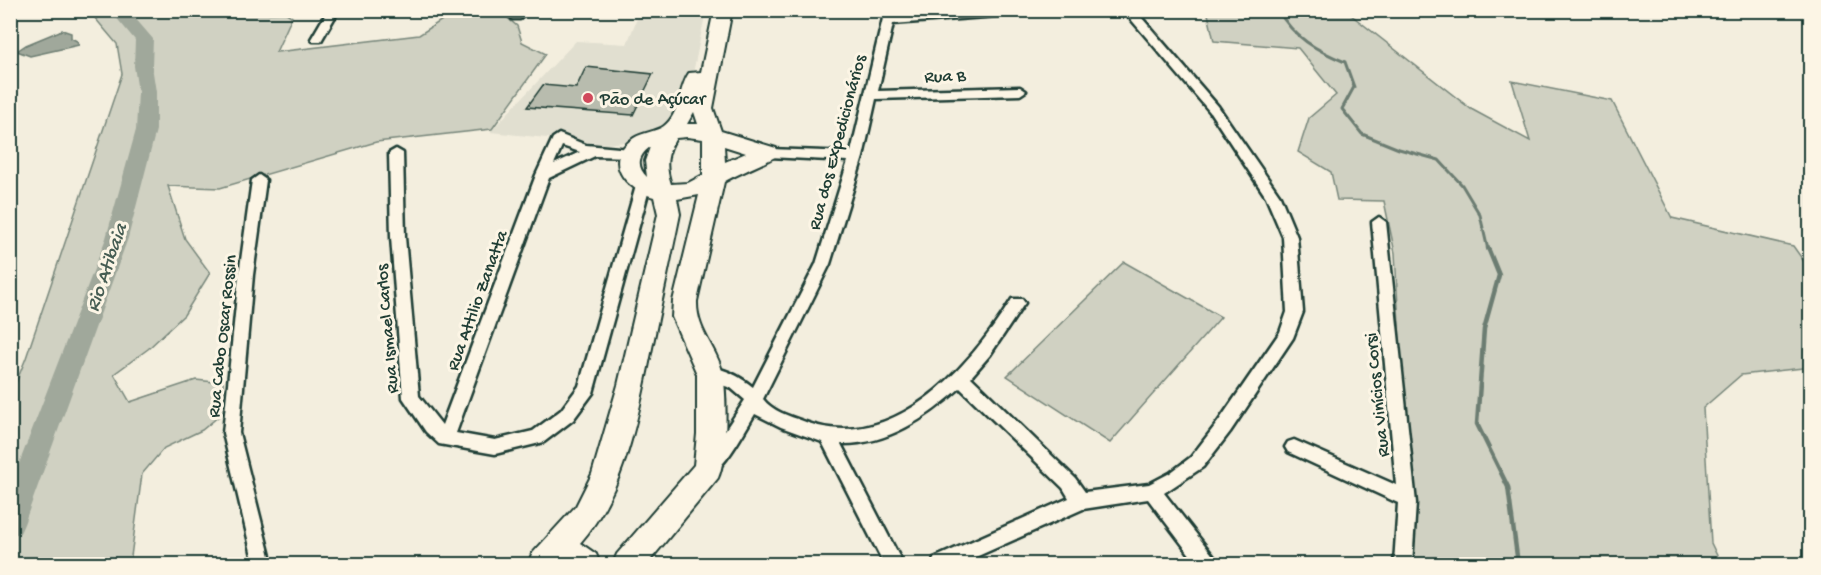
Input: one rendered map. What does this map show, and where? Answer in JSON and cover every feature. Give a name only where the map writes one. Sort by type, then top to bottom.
[{"type":"main road","points":[[653,188],[657,175],[656,159],[662,144],[687,108],[694,86],[708,10]]},
{"type":"main road","points":[[627,564],[658,531],[708,470],[711,434],[710,374],[684,317],[685,301],[714,179],[716,151],[703,108],[723,10]]},
{"type":"main road","points":[[552,556],[586,515],[606,475],[632,385],[669,214],[669,202],[631,172],[628,165],[630,153],[654,136],[695,130],[769,153]]},
{"type":"main road","points":[[653,188],[684,191],[699,188],[737,164],[769,153]]},
{"type":"main road","points":[[552,556],[577,556],[585,564]]},
{"type":"street","points":[[317,39],[334,10]]},
{"type":"street","points":[[890,16],[1037,10]]},
{"type":"street","points":[[941,564],[1081,501],[1152,491],[1176,478],[1204,453],[1224,427],[1287,334],[1295,312],[1290,237],[1273,196],[1214,109],[1128,10]]},
{"type":"street","name":"Rua dos Expedicionários","points":[[708,470],[733,436],[754,400],[787,339],[823,264],[856,157],[890,16]]},
{"type":"street","name":"Rua B","points":[[870,95],[1020,91]]},
{"type":"street","name":"Rua Attilio Zanatta","points":[[445,439],[543,175],[559,138],[571,146],[592,152]]},
{"type":"street","points":[[543,175],[592,152],[630,153]]},
{"type":"street","name":"Rua Ismael Carlos","points":[[396,153],[398,237],[411,398],[432,427],[445,439]]},
{"type":"street","points":[[769,153],[856,157]]},
{"type":"street","name":"Rua Cabo Oscar Rossin","points":[[259,180],[246,275],[231,433],[263,564]]},
{"type":"street","points":[[445,439],[495,447],[538,437],[567,415],[586,388],[653,188]]},
{"type":"street","name":"Rua Vinícios Corsi","points":[[1379,222],[1406,498],[1403,564]]},
{"type":"street","points":[[710,374],[722,376],[734,383],[764,411],[828,437],[852,437],[879,433],[909,418],[961,378],[1002,330],[1017,303]]},
{"type":"street","points":[[961,378],[1069,483],[1081,501]]},
{"type":"street","points":[[828,437],[894,564]]},
{"type":"street","points":[[1294,447],[1406,498]]},
{"type":"street","points":[[1152,491],[1208,564]]},
{"type":"shaded area","points":[[259,10],[260,13],[285,12],[292,17],[276,52],[419,35],[456,11],[499,11],[517,26],[522,42],[546,54],[492,129],[376,142],[220,188],[168,186],[185,239],[210,273],[184,315],[148,349],[114,374],[130,402],[196,380],[223,383],[224,412],[202,430],[164,448],[142,474],[130,564],[11,564],[11,395],[26,358],[122,74],[117,44],[89,11]]},
{"type":"shaded area","points":[[640,11],[706,11],[693,73],[673,122],[634,141],[605,144],[490,132],[576,41],[627,44]]},
{"type":"shaded area","points":[[1205,11],[1346,11],[1471,109],[1530,141],[1512,81],[1612,101],[1672,218],[1793,246],[1810,270],[1810,362],[1803,368],[1741,375],[1703,408],[1711,543],[1721,564],[1411,564],[1417,510],[1401,361],[1395,253],[1384,201],[1337,200],[1331,172],[1298,152],[1309,118],[1336,95],[1298,48],[1214,41],[1208,14]]},
{"type":"shaded area","points":[[62,30],[71,33],[71,38],[79,45],[30,56],[17,51],[26,45]]},
{"type":"shaded area","points":[[1124,262],[1221,317],[1110,443],[1007,376]]},
{"type":"building","name":"Pão de Açúcar","points":[[586,67],[653,74],[633,115],[527,107],[543,85],[576,88]]},
{"type":"waterway","name":"Rio Atibaia","points":[[10,524],[117,238],[146,130],[147,92],[143,66],[144,39],[118,10]]},
{"type":"waterway","points":[[1278,10],[1299,36],[1325,53],[1345,62],[1354,87],[1342,109],[1362,134],[1399,149],[1439,160],[1462,185],[1480,215],[1488,250]]},
{"type":"waterway","points":[[1488,248],[1499,275],[1484,329],[1477,424],[1508,487],[1518,564]]},
{"type":"place","name":"Pão de Açúcar","points":[[588,98]]}]
